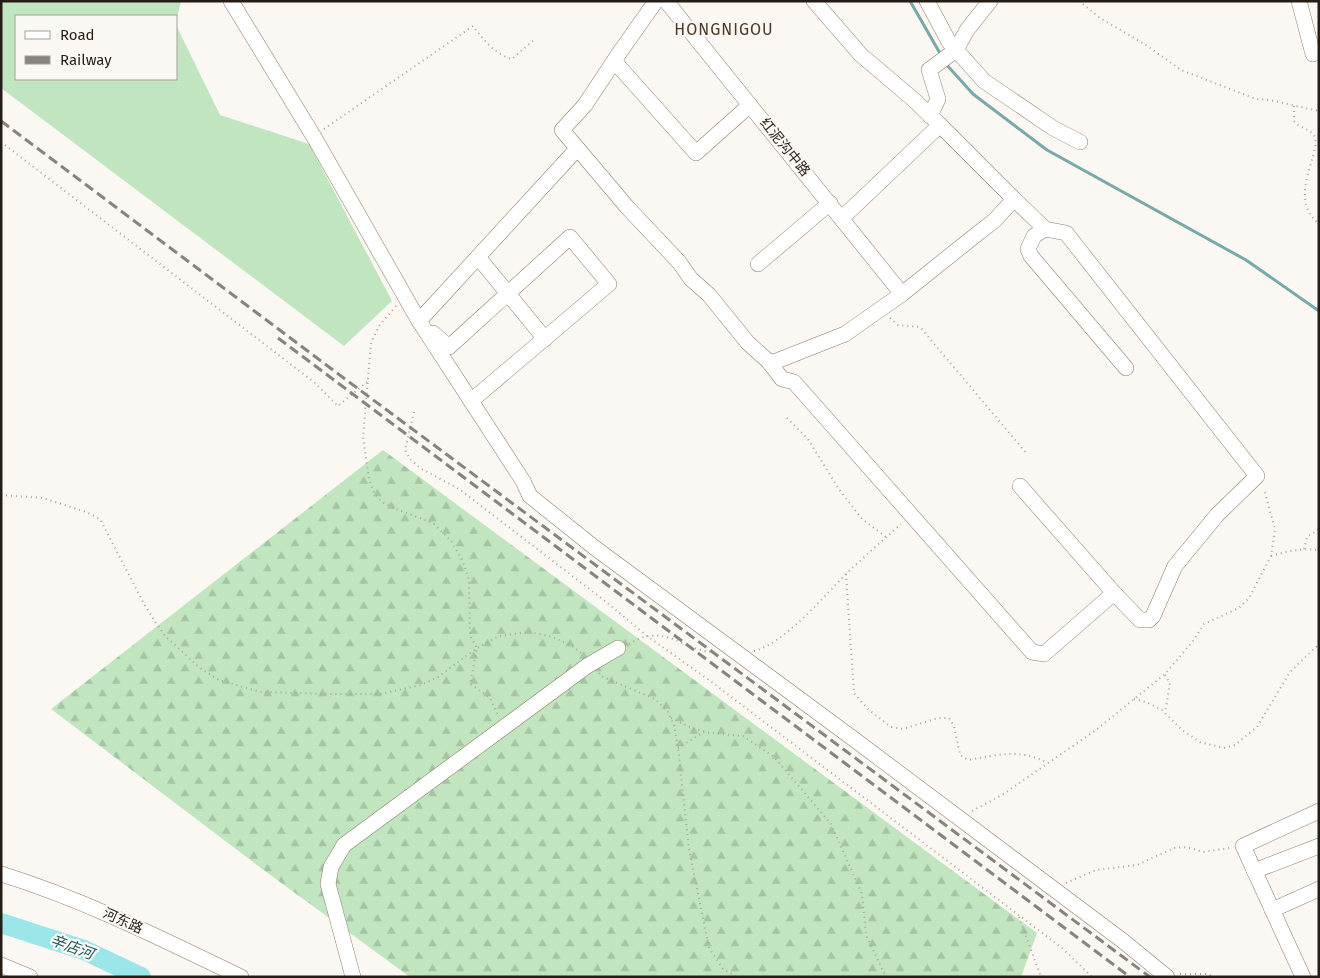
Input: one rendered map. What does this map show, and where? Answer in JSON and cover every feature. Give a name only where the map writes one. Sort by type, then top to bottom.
[{"type":"street","points":[[230,1],[314,136],[419,321],[523,481],[530,496],[595,548],[738,652],[1166,976]]},
{"type":"street","points":[[656,1],[585,105],[562,130],[679,262],[691,279],[709,296],[748,343],[768,361],[782,379],[794,382],[1032,652],[1044,654],[1114,593]]},
{"type":"street","name":"红泥沟中路","points":[[666,1],[902,294]]},
{"type":"street","points":[[814,1],[861,55],[935,120],[1045,229],[1066,233],[1257,476],[1217,515],[1175,566],[1153,616],[1148,620],[1140,620],[1114,593],[1020,486]]},
{"type":"street","points":[[927,1],[953,53],[984,81],[1053,128],[1080,142]]},
{"type":"street","points":[[842,218],[935,120],[938,99],[929,70],[953,53],[967,30],[990,1]]},
{"type":"street","points":[[1299,1],[1313,54]]},
{"type":"street","points":[[614,62],[696,153],[750,104]]},
{"type":"street","points":[[419,321],[577,149]]},
{"type":"street","points":[[768,361],[774,362],[845,334],[902,294],[995,220],[1014,199]]},
{"type":"street","points":[[758,264],[830,203]]},
{"type":"street","points":[[1045,229],[1034,236],[1028,249],[1031,256],[1126,368]]},
{"type":"street","points":[[419,321],[448,347],[570,237],[609,284],[471,402]]},
{"type":"street","points":[[478,257],[545,338]]},
{"type":"street","points":[[353,977],[328,884],[331,867],[344,845],[591,663],[618,648]]},
{"type":"street","points":[[1303,977],[1243,846],[1319,811]]},
{"type":"street","points":[[1254,872],[1319,846]]},
{"type":"street","name":"河东路","points":[[1,874],[46,888],[131,924],[240,977]]},
{"type":"street","points":[[1272,910],[1319,889]]},
{"type":"street","points":[[1,965],[30,977]]},
{"type":"path","points":[[1079,1],[1100,18],[1146,45],[1181,70],[1256,99],[1270,100],[1319,112]]},
{"type":"path","points":[[314,136],[473,26],[490,46],[502,56],[512,59],[536,38]]},
{"type":"path","points":[[1294,106],[1294,121],[1298,126],[1309,130],[1316,138],[1318,153],[1306,195],[1307,206],[1315,221],[1319,224]]},
{"type":"path","points":[[1,142],[315,383],[338,406],[367,382]]},
{"type":"path","points":[[400,286],[397,304],[379,326],[371,343],[363,437],[369,479],[374,493],[382,502],[433,523],[452,542],[463,562],[469,580],[470,636],[477,648],[470,684],[490,698],[504,727]]},
{"type":"path","points":[[886,304],[889,316],[898,325],[920,328],[925,333],[1027,454]]},
{"type":"path","points":[[414,412],[405,450],[410,459],[420,468],[459,490],[605,601],[646,636],[717,686],[1062,948],[1092,977]]},
{"type":"path","points":[[788,418],[808,439],[838,488],[862,518],[886,538]]},
{"type":"path","points":[[958,818],[1002,795],[1096,730],[1165,674],[1204,624],[1239,608],[1249,598],[1271,556],[1275,529],[1262,484]]},
{"type":"path","points":[[1,495],[44,498],[86,512],[100,519],[154,620],[165,636],[200,668],[219,680],[261,692],[380,694],[421,686],[438,677],[477,648],[499,636],[529,632],[553,637],[575,648],[591,663],[601,676],[655,699],[668,712],[671,718],[678,748],[689,849],[710,948],[723,969],[737,977]]},
{"type":"path","points":[[738,652],[745,653],[761,649],[782,637],[846,574],[912,515]]},
{"type":"path","points":[[1304,548],[1308,536],[1319,529]]},
{"type":"path","points":[[1271,556],[1288,550],[1304,548],[1319,550]]},
{"type":"path","points":[[846,574],[854,692],[869,710],[891,727],[903,729],[938,718],[948,718],[954,726],[960,755],[968,760],[1005,753],[1036,756],[1048,763]]},
{"type":"path","points":[[618,648],[646,636],[665,636],[705,651],[713,652]]},
{"type":"path","points":[[1134,699],[1146,702],[1165,713],[1182,730],[1200,742],[1224,748],[1236,745],[1257,727],[1290,672],[1319,644]]},
{"type":"path","points":[[1165,674],[1170,683],[1165,713]]},
{"type":"path","points":[[671,718],[694,729],[743,736],[774,757],[831,824],[862,894],[866,934],[886,977]]},
{"type":"path","points":[[678,748],[704,731]]},
{"type":"path","points":[[1053,889],[1096,870],[1137,865],[1174,848],[1186,847],[1203,852],[1243,846]]},
{"type":"path","points":[[1018,915],[1041,977]]},
{"type":"path","points":[[1166,976],[1191,972],[1208,974],[1213,977]]},
{"type":"green space","points":[[1,1],[181,1],[178,15],[15,15],[15,80],[178,80],[178,29],[220,115],[309,144],[392,301],[344,346],[1,88]]},
{"type":"green space","points":[[383,450],[1037,933],[1021,977],[410,977],[269,874],[51,709]]},
{"type":"waterway","points":[[910,1],[941,55]]},
{"type":"waterway","points":[[945,63],[973,94],[1047,150],[1246,260],[1319,311]]},
{"type":"waterway","name":"辛店河","points":[[1,923],[84,950],[141,977]]},
{"type":"railway","points":[[1,121],[1150,977]]},
{"type":"railway","points":[[278,338],[1130,977]]},
{"type":"district","name":"HONGNIGOU","points":[[724,29]]}]
